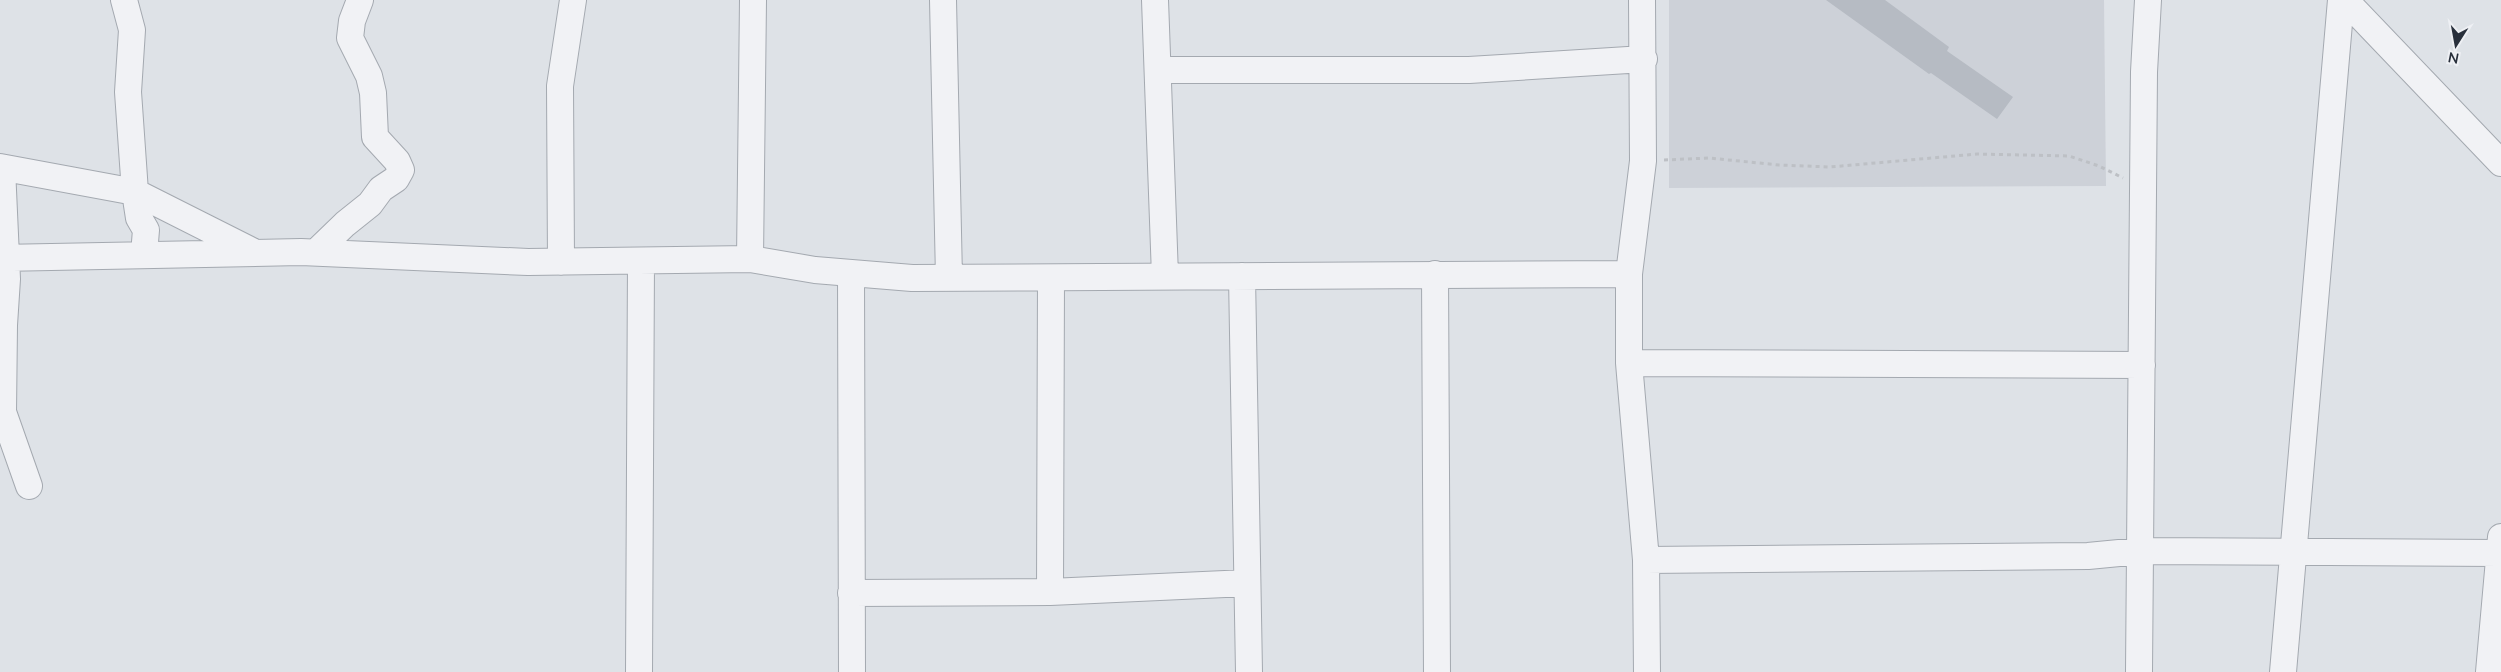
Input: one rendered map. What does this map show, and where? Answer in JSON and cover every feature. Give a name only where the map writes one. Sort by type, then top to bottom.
[{"type":"street","points":[[124,0],[132,30],[128,92],[135,192],[139,218],[146,230],[144,254]]},
{"type":"street","points":[[316,252],[339,229],[370,204],[381,189],[396,179],[401,170],[397,161],[375,137],[373,93],[369,76],[350,38],[352,21],[360,0]]},
{"type":"street","points":[[561,262],[560,86],[573,0]]},
{"type":"street","points":[[750,259],[753,0]]},
{"type":"street","points":[[942,0],[949,278]]},
{"type":"street","points":[[1155,0],[1165,276]]},
{"type":"street","points":[[1642,0],[1644,59],[1643,161],[1629,274],[1629,363],[1646,560],[1647,672]]},
{"type":"street","points":[[2139,672],[2144,72],[2148,0]]},
{"type":"street","points":[[2283,672],[2341,0]]},
{"type":"street","points":[[2345,0],[2501,163]]},
{"type":"street","points":[[1158,70],[1468,70],[1644,59]]},
{"type":"street","points":[[30,486],[3,412],[1,167],[135,192],[255,252]]},
{"type":"street","points":[[3,258],[316,252],[561,262],[750,259],[851,273],[912,278],[1629,274]]},
{"type":"street","points":[[640,672],[641,261]]},
{"type":"street","points":[[851,273],[852,672]]},
{"type":"street","points":[[1435,274],[1437,672]]},
{"type":"street","points":[[1242,276],[1249,672]]},
{"type":"street","points":[[1050,592],[1051,278]]},
{"type":"street","points":[[1629,363],[2142,365]]},
{"type":"street","points":[[1646,560],[2088,556],[2140,550],[2294,552],[2500,545],[2489,672]]},
{"type":"street","points":[[851,593],[1050,592],[1247,583]]},
{"type":"path","points":[[1643,161],[1709,158],[1779,165],[1830,167],[1977,154],[2069,156],[2099,166],[2143,188]]},
{"type":"shaded area","points":[[1669,0],[2104,0],[2106,186],[1669,188]]},
{"type":"building","points":[[1826,0],[1885,0],[1949,47],[1947,51],[2013,97],[1997,119],[1931,73],[1929,74]]}]
